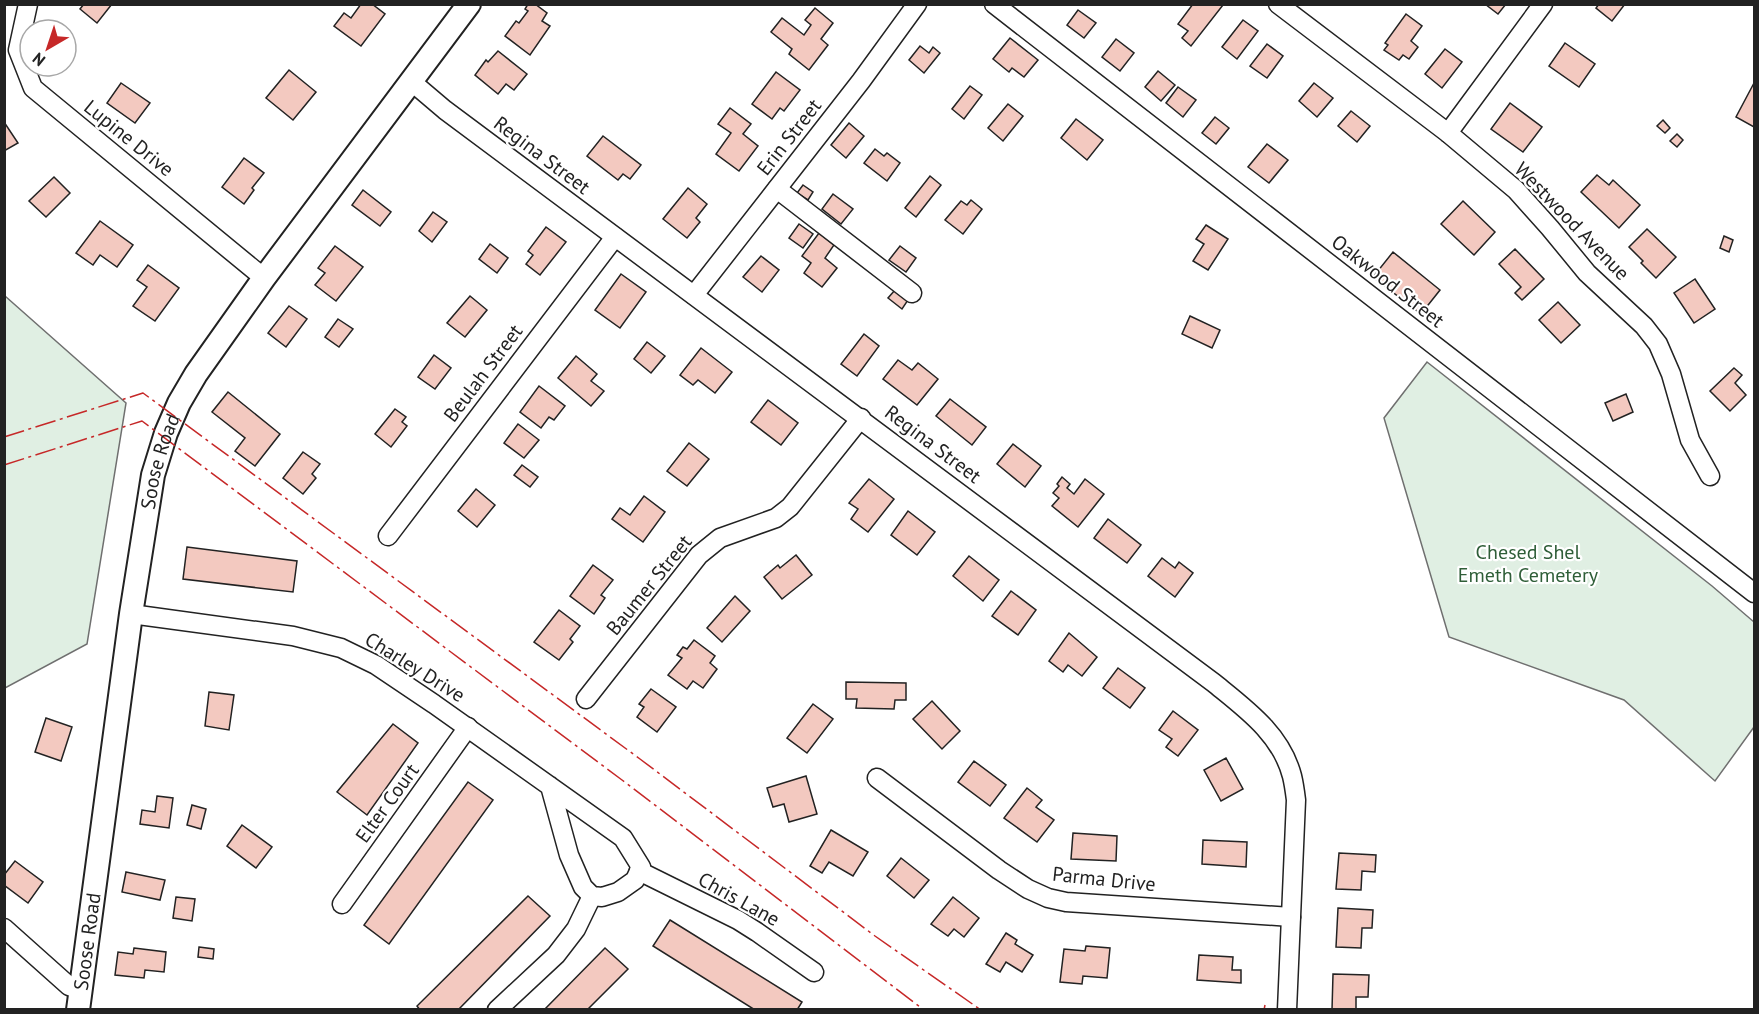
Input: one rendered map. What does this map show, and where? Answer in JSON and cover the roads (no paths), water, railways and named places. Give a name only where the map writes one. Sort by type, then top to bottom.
[{"type":"street","name":"Lupine Drive","points":[[28,4],[18,50],[33,88],[264,278]]},
{"type":"street","name":"Soose Road","points":[[80,1000],[131,614],[153,475],[166,433],[179,403],[196,374],[264,278],[469,4]]},
{"type":"street","name":"Erin Street","points":[[694,295],[861,81],[917,4]]},
{"type":"street","name":"Oakwood Street","points":[[994,4],[1755,593]]},
{"type":"street","name":"Westwood Avenue","points":[[1278,4],[1448,133],[1516,190],[1587,273],[1644,326],[1658,344],[1667,364],[1690,440],[1710,476]]},
{"type":"street","points":[[1448,133],[1543,4]]},
{"type":"street","name":"Regina Street","points":[[412,82],[445,110],[1214,683],[1269,731],[1281,750],[1292,775],[1296,800],[1287,1010]]},
{"type":"street","points":[[777,189],[912,293]]},
{"type":"street","name":"Beulah Street","points":[[388,536],[615,237]]},
{"type":"street","name":"Baumer Street","points":[[586,699],[699,555],[720,538],[776,518],[790,507],[861,418]]},
{"type":"street","name":"Charley Drive","points":[[131,614],[293,636],[340,648],[376,665],[623,838],[641,867],[639,871]]},
{"type":"street","name":"Elter Court","points":[[342,904],[468,728]]},
{"type":"street","name":"Parma Drive","points":[[877,778],[999,870],[1028,889],[1048,898],[1066,902],[1291,917]]},
{"type":"street","points":[[550,786],[569,855],[584,887],[592,896],[602,897],[618,892],[635,880],[639,871]]},
{"type":"street","name":"Chris Lane","points":[[639,871],[738,920],[814,972]]},
{"type":"street","points":[[497,1010],[556,955],[576,929],[592,896]]},
{"type":"street","points":[[4,928],[69,986],[80,1000]]},
{"type":"park label","name":"Chesed Shel Emeth Cemetery","points":[[1528,564]]}]
